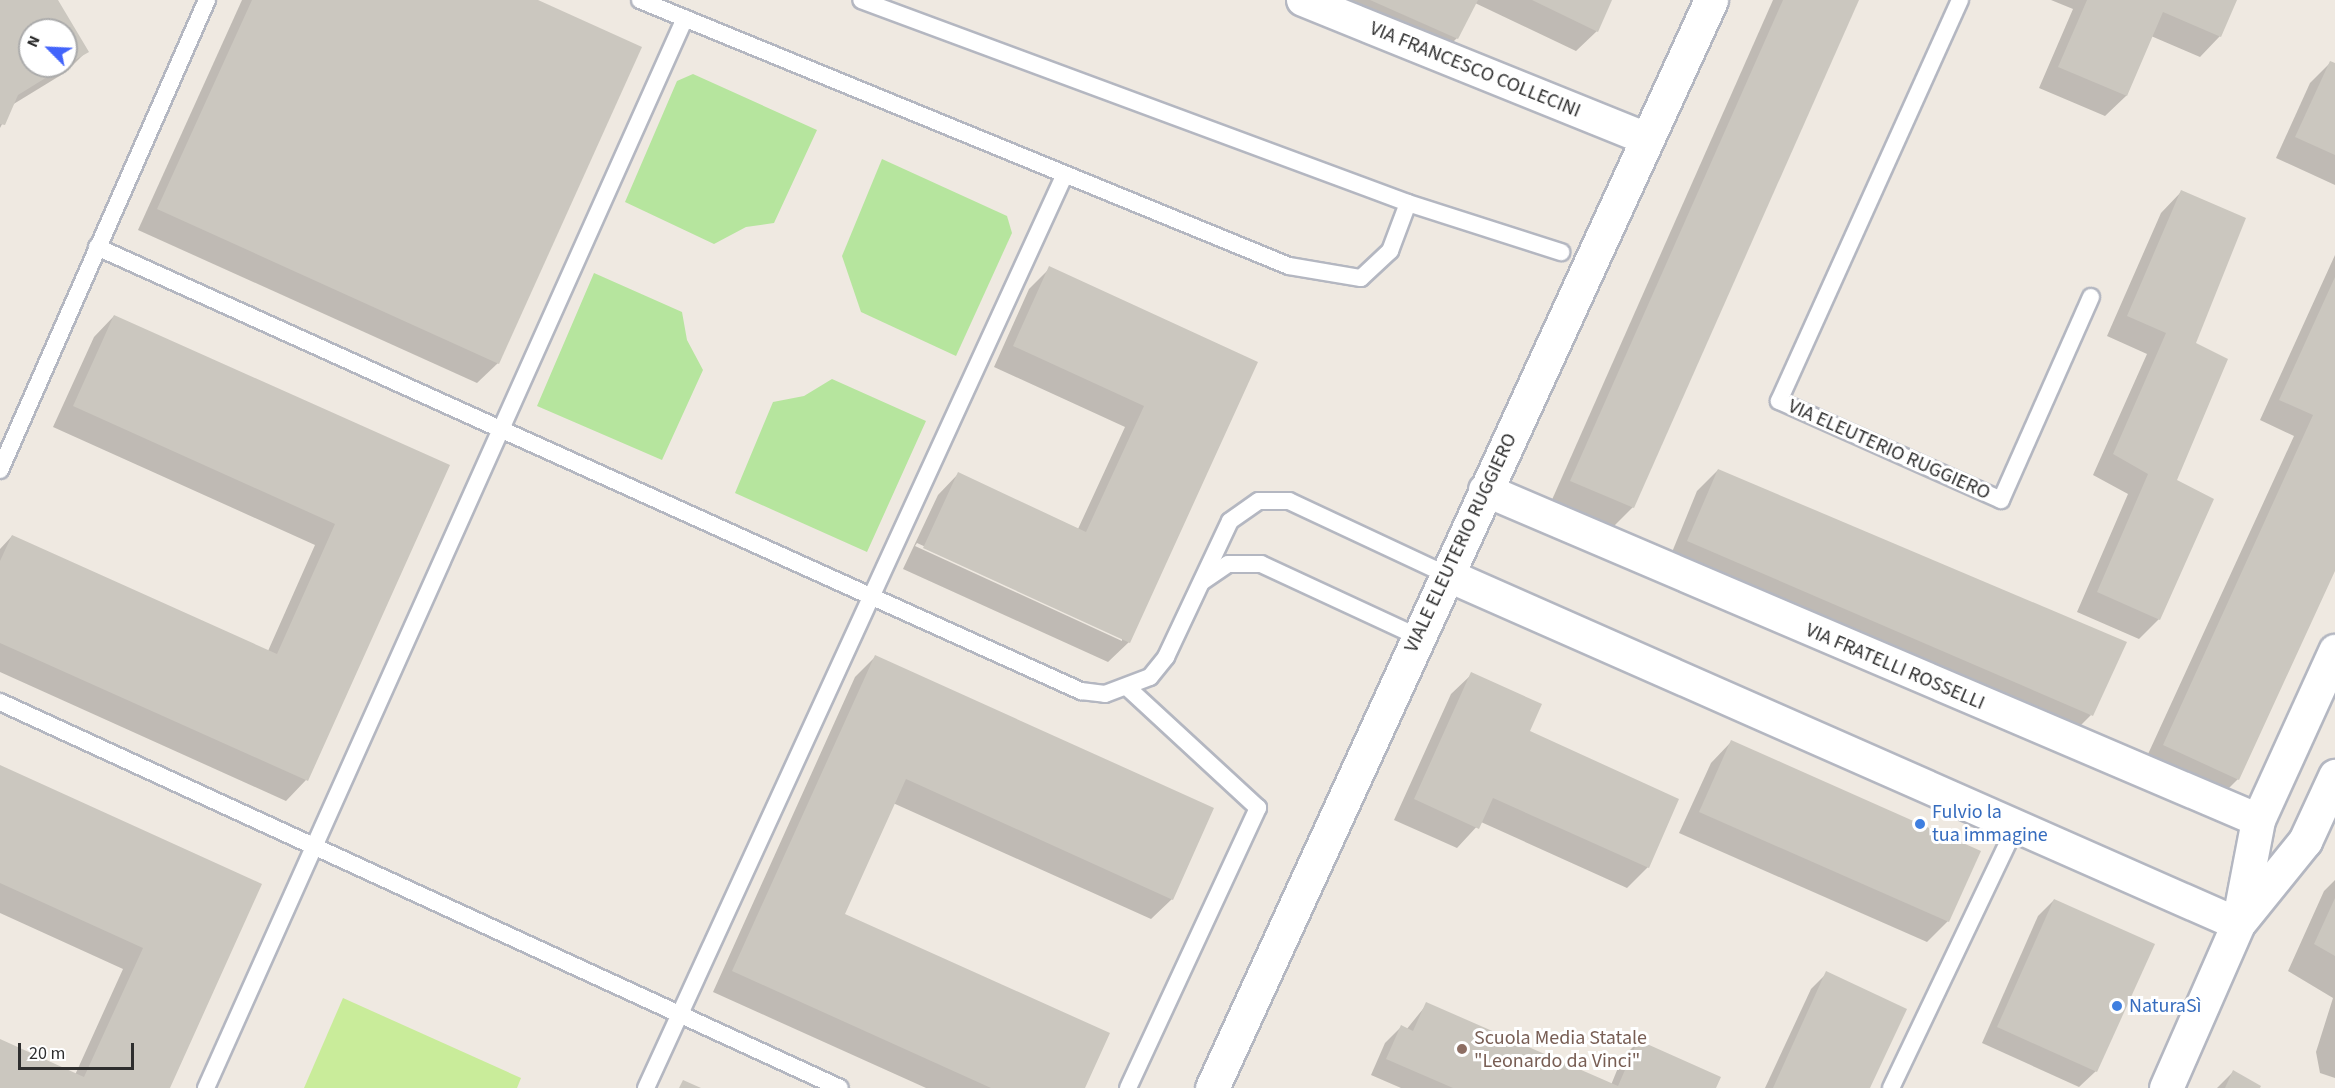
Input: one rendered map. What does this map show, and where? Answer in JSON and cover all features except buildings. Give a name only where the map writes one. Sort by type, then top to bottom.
[{"type":"street","name":"VIA FRANCESCO COLLECINI","points":[[1304,0],[1647,139]]},
{"type":"street","name":"VIALE ELEUTERIO RUGGIERO","points":[[1212,1088],[1711,0]]},
{"type":"street","name":"VIA FRATELLI ROSSELLI","points":[[1485,490],[2305,841]]},
{"type":"street","points":[[1447,575],[2238,924]]},
{"type":"street","points":[[2166,1088],[2238,924],[2258,820],[2335,651]]},
{"type":"street","points":[[2238,924],[2305,841],[2335,776]]},
{"type":"lane","points":[[0,470],[207,0]]},
{"type":"lane","points":[[640,0],[1289,266],[1361,278],[1389,251],[1408,203]]},
{"type":"lane","points":[[861,0],[1408,203],[1561,252]]},
{"type":"lane","name":"VIA ELEUTERIO RUGGIERO","points":[[1960,0],[1779,401],[2001,500],[2091,297]]},
{"type":"lane","points":[[206,1088],[685,18]]},
{"type":"lane","points":[[646,1088],[1065,174]]},
{"type":"lane","points":[[97,247],[1080,691],[1105,694],[1129,689],[1150,677],[1166,657],[1230,521],[1243,508],[1276,499],[1447,575]]},
{"type":"lane","points":[[1192,600],[1212,572],[1228,564],[1261,564],[1418,637]]},
{"type":"lane","points":[[1128,1088],[1258,808],[1129,689]]},
{"type":"lane","points":[[0,702],[840,1088]]},
{"type":"lane","points":[[1891,1088],[2016,826]]},
{"type":"green space","points":[[693,74],[817,130],[774,223],[746,227],[714,244],[625,202],[677,81]]},
{"type":"green space","points":[[882,159],[1007,216],[1012,233],[956,356],[861,312],[842,256]]},
{"type":"green space","points":[[594,273],[682,312],[687,340],[703,370],[662,460],[537,406]]},
{"type":"green space","points":[[832,379],[926,421],[867,552],[735,493],[773,402],[804,396]]},
{"type":"green space","points":[[343,998],[521,1078],[517,1088],[304,1088]]},
{"type":"place","name":"Fulvio la tua immagine","points":[[1920,824]]},
{"type":"place","name":"NaturaSì","points":[[2117,1006]]},
{"type":"place","name":"Scuola Media Statale \"Leonardo da Vinci\"","points":[[1462,1049]]}]
